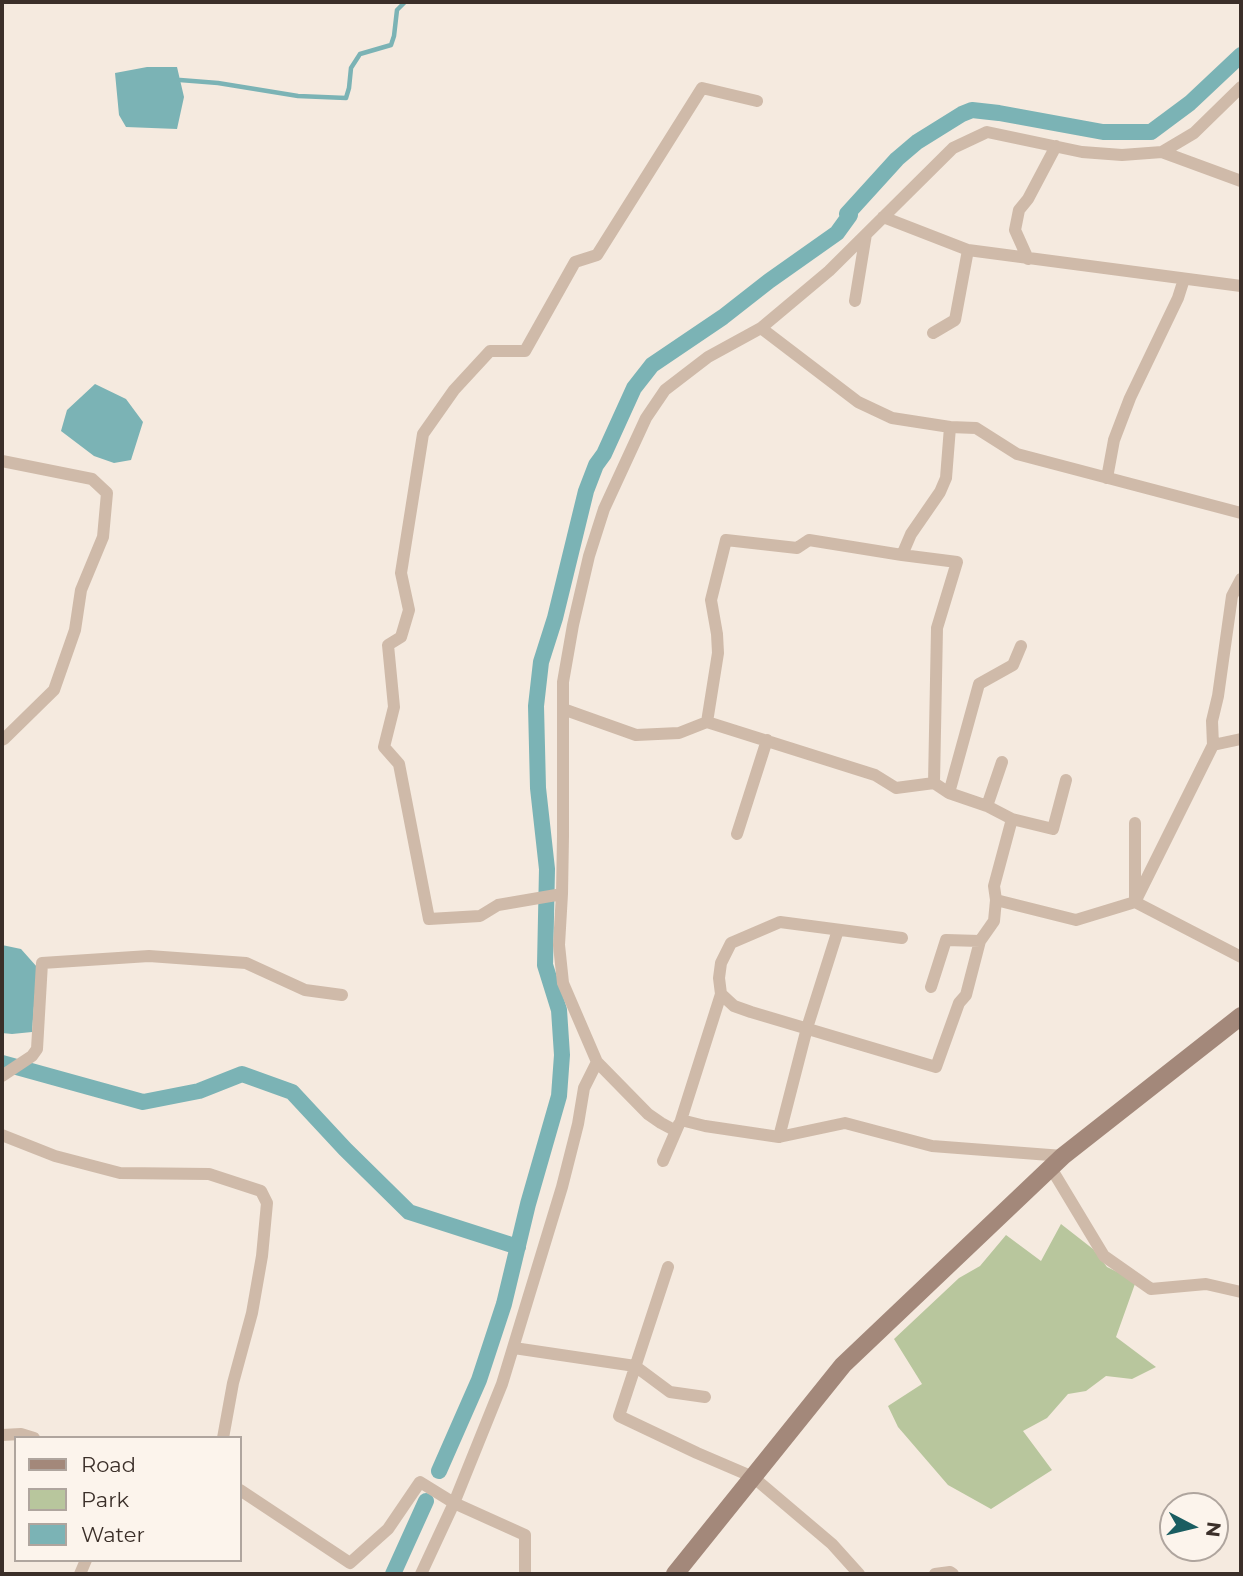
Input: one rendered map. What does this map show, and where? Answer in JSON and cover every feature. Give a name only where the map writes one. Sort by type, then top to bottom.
[{"type":"main road","points":[[676,1574],[843,1365],[1057,1162],[1241,1016]]},
{"type":"street","points":[[1162,152],[1194,133],[1241,87]]},
{"type":"street","points":[[562,894],[498,905],[480,916],[429,919],[398,764],[384,747],[394,707],[388,645],[401,637],[410,610],[401,573],[422,434],[453,390],[490,351],[525,351],[575,262],[597,254],[702,88],[757,101]]},
{"type":"street","points":[[1241,181],[1162,152],[1122,155],[1082,152],[987,132],[953,148],[829,271],[761,328],[708,357],[665,390],[646,418],[604,509],[589,556],[573,625],[563,682],[562,894],[559,944],[563,984],[597,1062],[648,1114],[661,1123],[705,1126],[779,1137],[845,1124],[932,1146],[1057,1162],[1104,1256],[1152,1289],[1206,1284],[1241,1292]]},
{"type":"street","points":[[1028,259],[1015,230],[1019,210],[1028,199],[1056,146]]},
{"type":"street","points":[[883,217],[968,250],[1241,286]]},
{"type":"street","points":[[855,301],[866,233]]},
{"type":"street","points":[[933,333],[955,320],[968,250]]},
{"type":"street","points":[[1107,478],[1118,429],[1178,298],[1184,279]]},
{"type":"street","points":[[761,328],[858,402],[892,418],[976,428],[1017,454],[1241,513]]},
{"type":"street","points":[[902,555],[911,534],[940,492],[946,478],[950,427]]},
{"type":"street","points":[[2,461],[92,479],[107,493],[103,537],[81,590],[75,630],[54,690],[2,740]]},
{"type":"street","points":[[707,722],[718,653],[711,600],[726,540],[797,548],[809,540],[957,562],[937,628],[934,782]]},
{"type":"street","points":[[1135,902],[1213,745],[1212,721],[1232,596],[1241,579]]},
{"type":"street","points":[[949,793],[979,684],[1013,665],[1021,646]]},
{"type":"street","points":[[563,709],[636,735],[679,733],[707,722],[875,775],[896,788],[934,782],[949,793],[987,806],[1013,819],[1052,828],[1066,780]]},
{"type":"street","points":[[737,834],[768,740]]},
{"type":"street","points":[[1213,745],[1241,740]]},
{"type":"street","points":[[987,806],[1002,762]]},
{"type":"street","points":[[721,994],[734,1006],[936,1068],[959,1003],[966,995],[980,941],[995,921],[994,886],[1013,819]]},
{"type":"street","points":[[1135,823],[1135,902]]},
{"type":"street","points":[[996,900],[1076,920],[1135,902],[1241,957]]},
{"type":"street","points":[[663,1161],[678,1125],[721,994],[721,963],[731,943],[780,922],[902,938]]},
{"type":"street","points":[[779,1137],[807,1028],[838,930]]},
{"type":"street","points":[[931,987],[946,940],[980,941]]},
{"type":"street","points":[[2,1076],[32,1056],[37,1049],[42,963],[149,956],[247,963],[305,990],[342,995]]},
{"type":"street","points":[[421,1574],[454,1503],[502,1384],[562,1186],[584,1088],[597,1062]]},
{"type":"street","points":[[2,1135],[55,1156],[120,1173],[209,1174],[261,1191],[267,1203],[262,1256],[252,1313],[233,1383],[223,1436]]},
{"type":"street","points":[[668,1267],[619,1416],[753,1477],[831,1544],[859,1574]]},
{"type":"street","points":[[514,1348],[635,1366],[670,1392],[705,1397]]},
{"type":"street","points":[[2,1435],[28,1436]]},
{"type":"street","points":[[242,1491],[350,1563],[388,1529],[420,1482],[454,1503],[525,1535],[525,1574]]},
{"type":"street","points":[[935,1574],[953,1574]]},
{"type":"green space","points":[[1061,1224],[1093,1249],[1107,1267],[1136,1281],[1116,1337],[1156,1367],[1132,1379],[1106,1376],[1086,1391],[1068,1394],[1047,1418],[1023,1431],[1052,1470],[991,1509],[948,1485],[898,1427],[888,1406],[922,1384],[894,1339],[959,1278],[980,1266],[1006,1235],[1041,1261]]},
{"type":"water","points":[[147,67],[177,67],[184,97],[177,129],[126,127],[119,115],[115,73]]},
{"type":"water","points":[[95,384],[126,399],[143,422],[131,460],[114,463],[94,456],[61,431],[67,410]]},
{"type":"water","points":[[2,945],[21,949],[37,967],[32,1032],[2,1033]]},
{"type":"waterway","points":[[180,80],[218,83],[298,96],[346,98],[351,68],[360,54],[391,45],[397,10],[405,2]]},
{"type":"waterway","points":[[439,1471],[479,1380],[504,1304],[528,1204],[559,1096],[562,1055],[559,1010],[545,965],[547,869],[538,788],[536,706],[541,662],[555,618],[586,491],[634,388],[652,365],[723,317],[837,233],[850,215],[847,214],[897,159],[917,142],[962,114],[972,110],[1103,132],[1151,132],[1190,103],[1241,55]]},
{"type":"waterway","points":[[2,1063],[143,1102],[199,1091],[242,1074],[292,1092],[409,1212],[518,1247]]},
{"type":"waterway","points":[[393,1574],[426,1501]]}]
